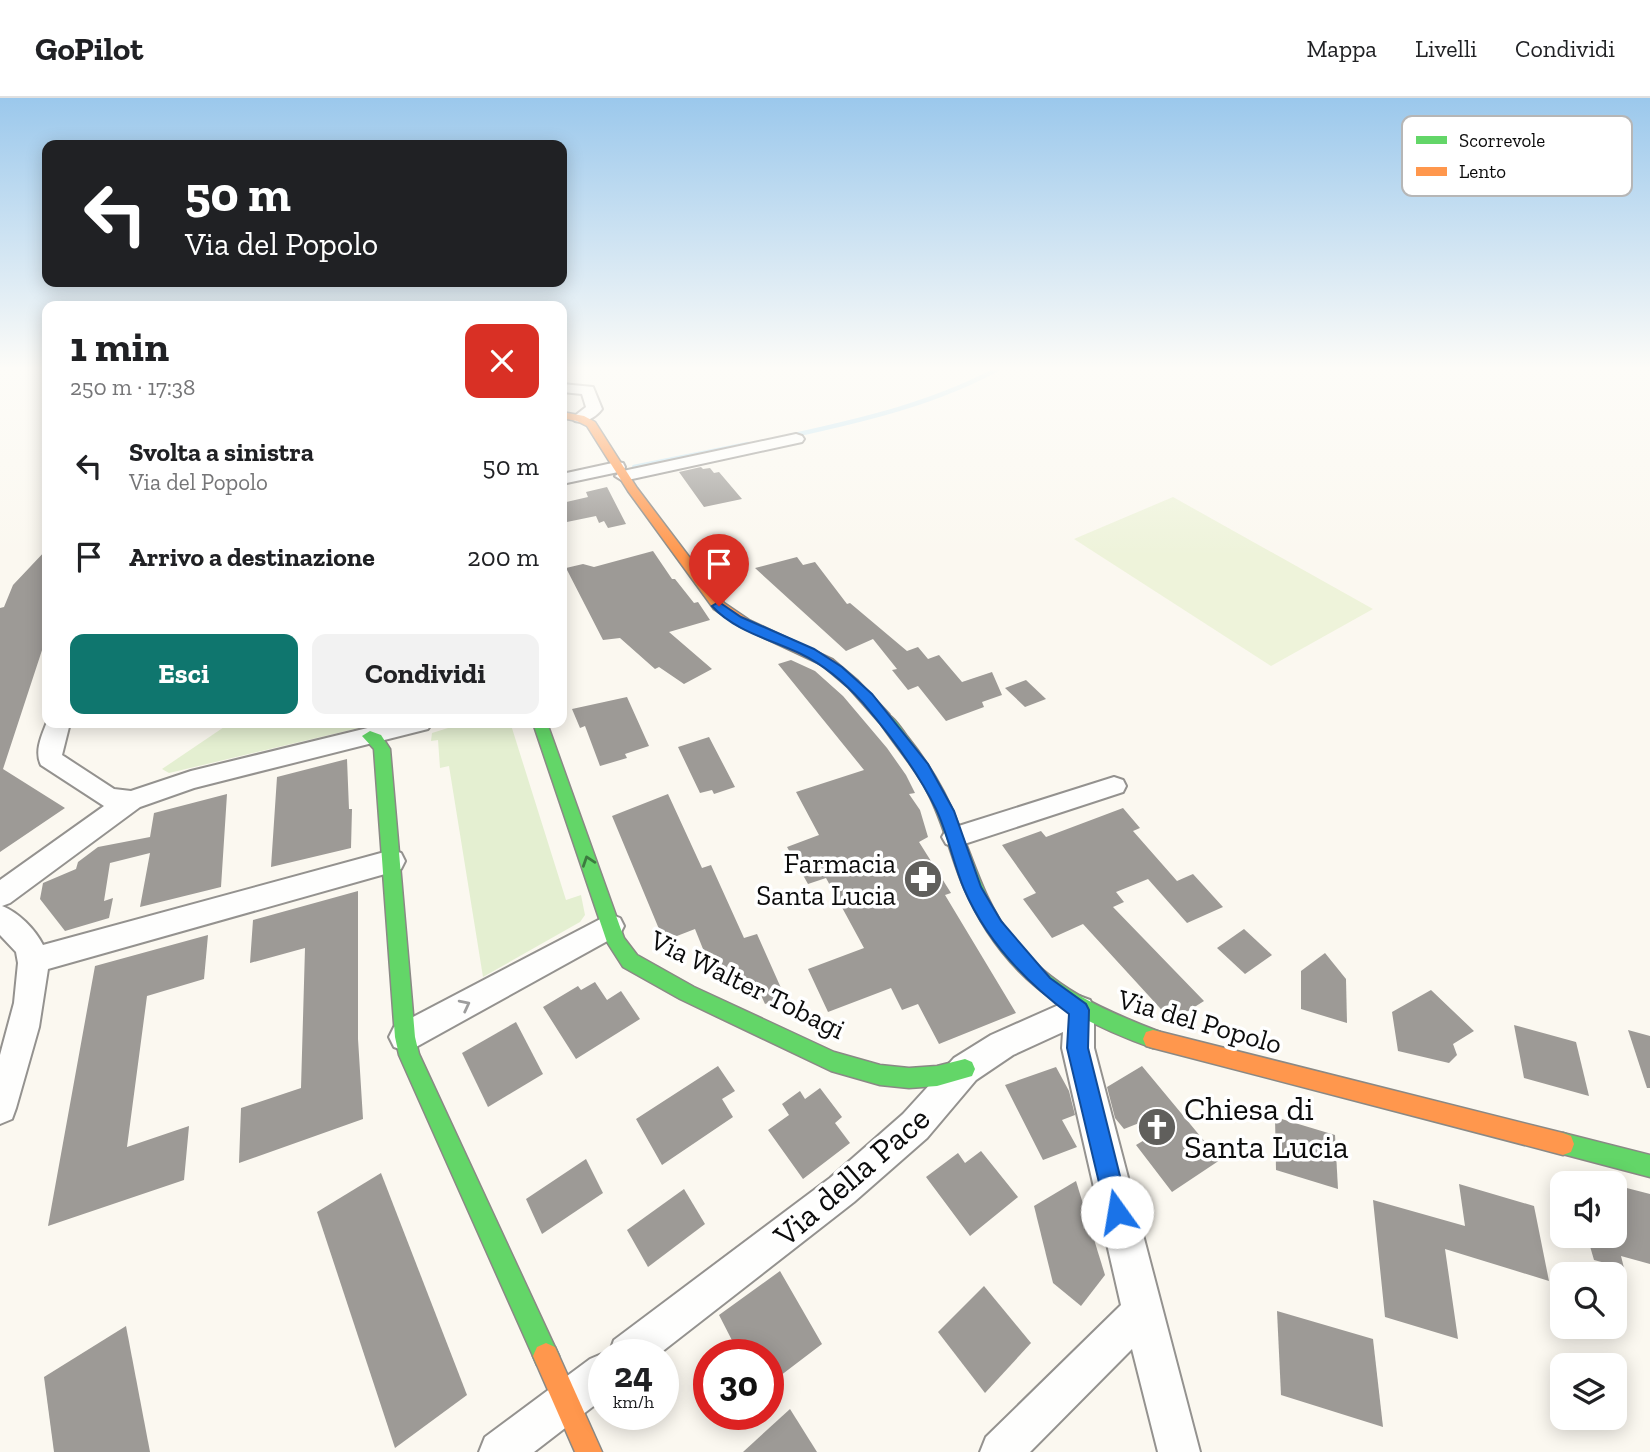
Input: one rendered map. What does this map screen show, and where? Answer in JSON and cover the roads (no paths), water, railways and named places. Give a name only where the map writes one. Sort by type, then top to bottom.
[{"type":"street","name":"Via del Popolo","points":[[594,429],[620,472],[719,606],[736,620],[827,663],[867,698],[920,764],[945,811],[973,889],[995,927],[1043,984],[1079,1010],[1151,1038],[1650,1166]]},
{"type":"street","points":[[567,478],[620,472],[796,439]]},
{"type":"street","points":[[56,728],[50,748],[50,759],[109,798],[131,800]]},
{"type":"street","points":[[0,895],[131,800],[191,780],[401,728]]},
{"type":"street","name":"Via Walter Tobagi","points":[[542,728],[616,942],[630,961],[687,993],[831,1060],[880,1075],[909,1078],[937,1076],[965,1069]]},
{"type":"street","points":[[370,736],[376,739],[382,749],[405,1037],[412,1063],[441,1121],[589,1452]]},
{"type":"street","points":[[955,837],[1114,786]]},
{"type":"street","points":[[34,960],[392,861]]},
{"type":"street","points":[[0,917],[29,947],[34,960],[28,1006],[0,1108]]},
{"type":"street","points":[[405,1037],[610,926]]},
{"type":"street","points":[[1079,1010],[1078,1048],[1179,1452]]},
{"type":"street","name":"Via della Pace","points":[[648,1339],[842,1190],[915,1126],[965,1069],[1002,1045],[1079,1010]]},
{"type":"street","points":[[1001,1452],[1142,1312]]},
{"type":"street","points":[[500,1452],[588,1385]]},
{"type":"waterway","points":[[790,436],[819,429]]},
{"type":"waterway","points":[[634,467],[748,444]]},
{"type":"place","name":"Farmacia Santa Lucia","points":[[923,879]]},
{"type":"place","name":"Chiesa di Santa Lucia","points":[[1157,1127]]}]
